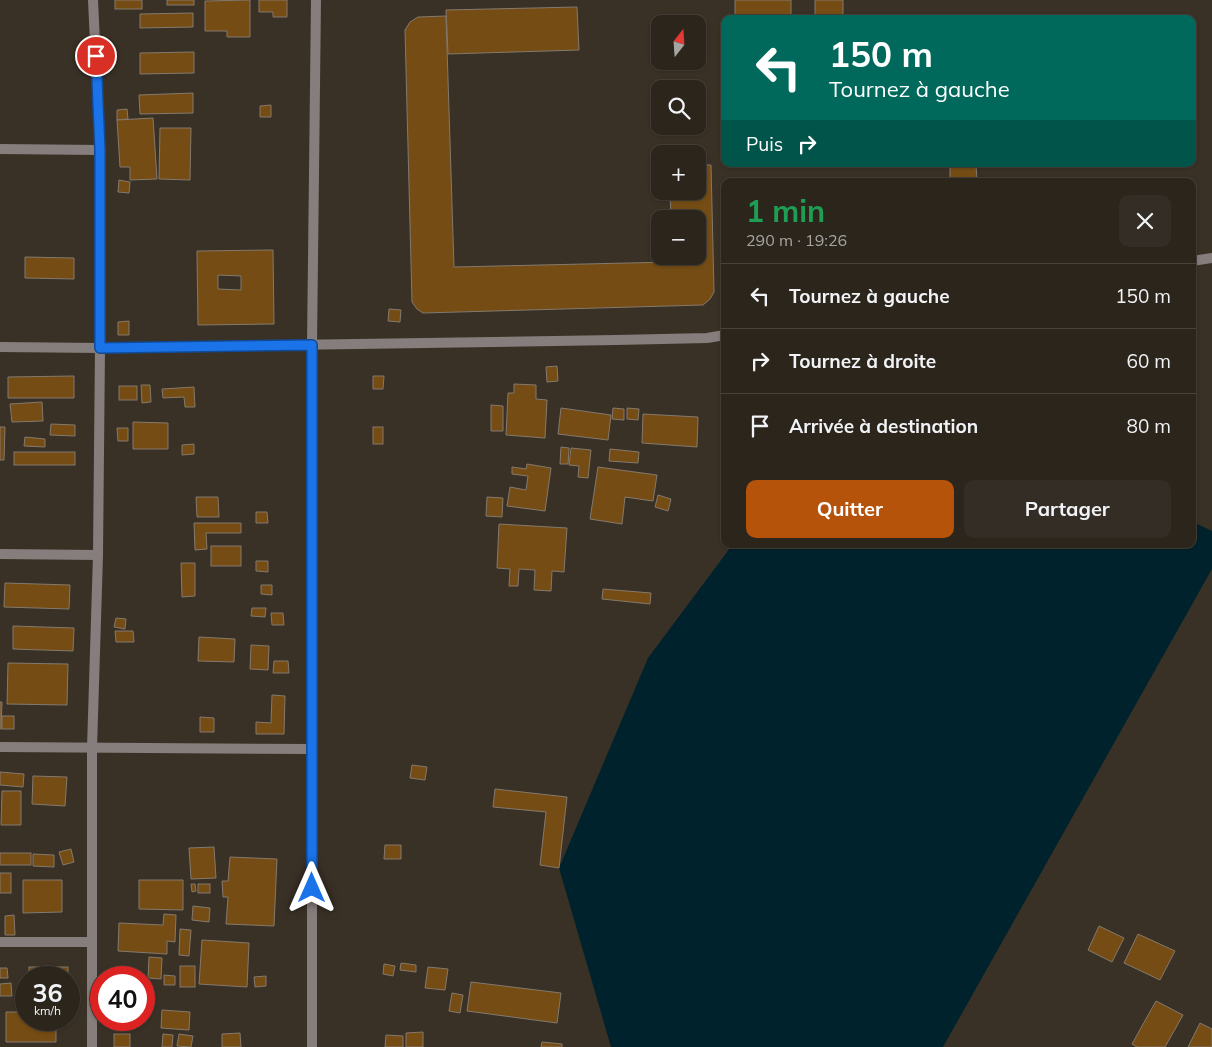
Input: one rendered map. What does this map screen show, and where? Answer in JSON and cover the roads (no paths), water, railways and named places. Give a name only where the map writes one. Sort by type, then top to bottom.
[{"type":"street","points":[[92,1047],[92,748],[98,555],[100,348],[100,150],[93,0]]},
{"type":"street","points":[[312,1047],[312,345],[316,0]]},
{"type":"street","points":[[0,149],[100,150]]},
{"type":"street","points":[[1196,260],[1212,258]]},
{"type":"street","points":[[0,347],[100,348],[312,345],[708,338],[721,336]]},
{"type":"street","points":[[0,554],[98,555]]},
{"type":"street","points":[[0,747],[312,749]]},
{"type":"street","points":[[0,942],[92,942]]},
{"type":"water","points":[[1196,523],[1212,531],[1212,569],[943,1047],[611,1047],[559,868],[648,658],[730,548],[1196,548]]}]
